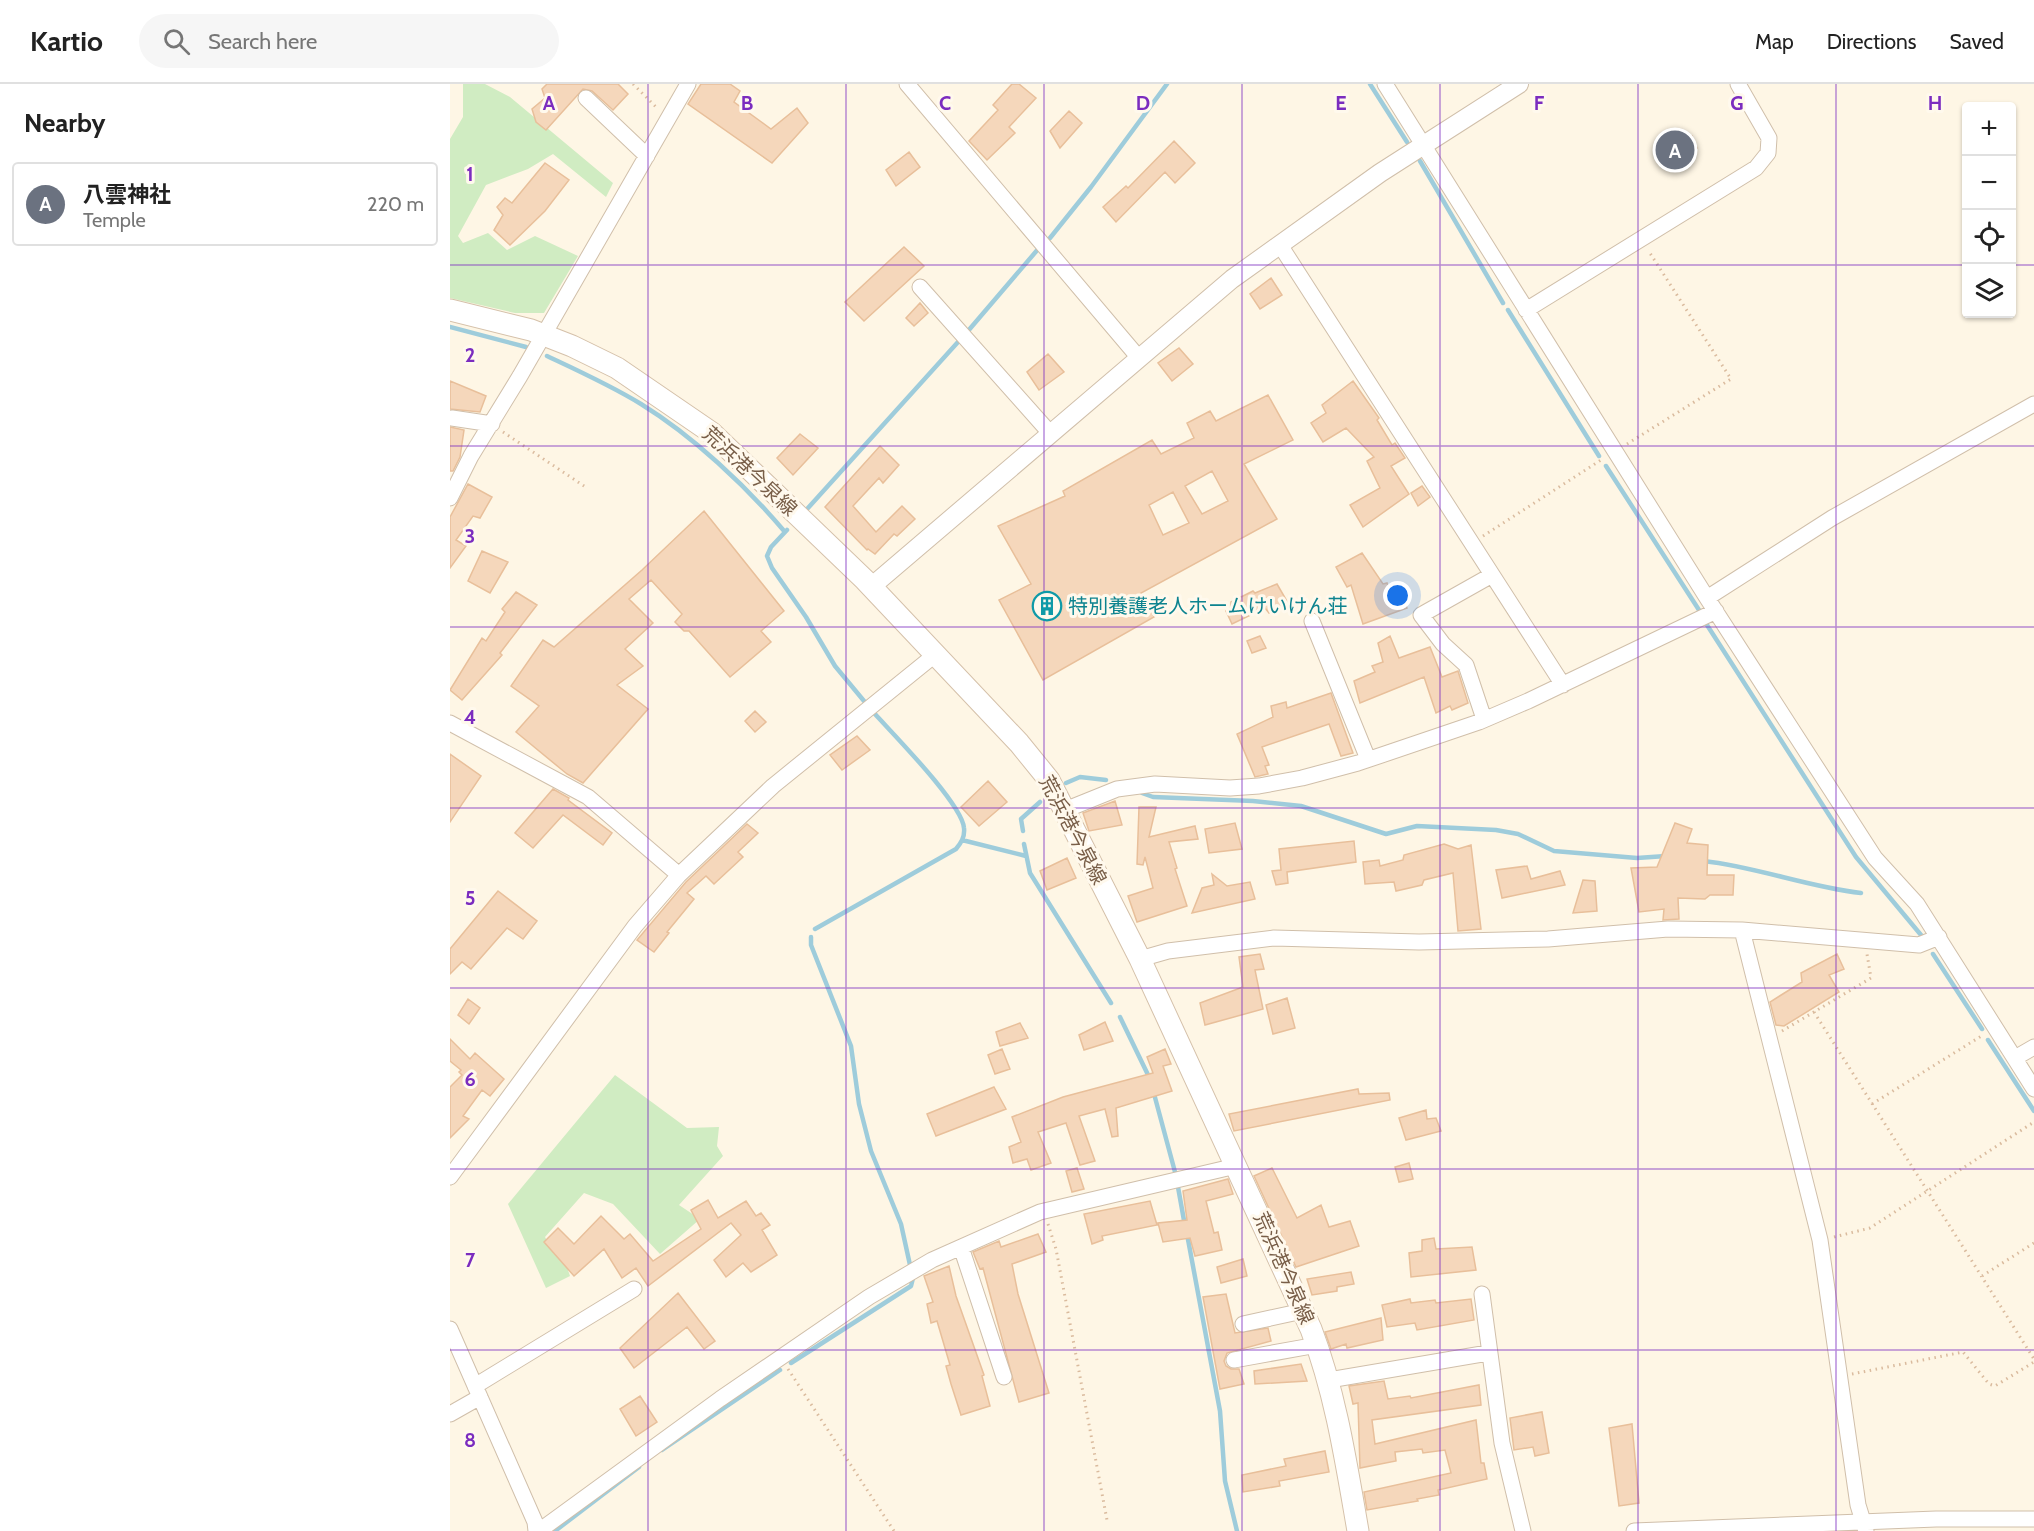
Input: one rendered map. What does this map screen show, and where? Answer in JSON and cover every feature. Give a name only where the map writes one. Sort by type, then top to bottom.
[{"type":"main road","name":"荒浜港今泉線","points":[[450,309],[544,335],[617,368],[712,433],[871,587],[1034,759],[1049,780],[1065,810],[1140,959],[1303,1311],[1329,1380],[1343,1439],[1358,1531]]},
{"type":"street","points":[[450,498],[471,456],[544,335],[688,84]]},
{"type":"street","points":[[907,84],[1139,358]]},
{"type":"street","points":[[1385,84],[1707,598],[1875,858],[1917,904],[1939,937],[2034,1089]]},
{"type":"street","points":[[871,587],[1232,279],[1424,145],[1519,84]]},
{"type":"street","points":[[1526,310],[1756,168],[1768,153],[1769,138],[1738,84]]},
{"type":"street","points":[[586,98],[647,156]]},
{"type":"street","points":[[1280,244],[1563,686]]},
{"type":"street","points":[[920,286],[1050,433]]},
{"type":"street","points":[[1707,598],[1832,518],[2034,404]]},
{"type":"street","points":[[452,418],[492,424]]},
{"type":"street","points":[[1484,719],[1466,665],[1443,644],[1422,615],[1492,575]]},
{"type":"street","points":[[1065,810],[1117,789],[1155,784],[1230,788],[1259,786],[1302,778],[1368,759],[1484,719],[1563,686],[1716,611]]},
{"type":"street","points":[[1312,621],[1368,759]]},
{"type":"street","points":[[450,1177],[635,926],[679,875],[773,786],[936,654]]},
{"type":"street","points":[[450,723],[588,797],[679,875]]},
{"type":"street","points":[[1140,959],[1168,951],[1274,938],[1419,942],[1548,939],[1668,929],[1742,930],[1919,945],[1939,937]]},
{"type":"street","points":[[1742,930],[1820,1240],[1858,1505],[1865,1526]]},
{"type":"street","points":[[2015,1058],[2034,1047]]},
{"type":"street","points":[[450,1329],[538,1531],[662,1439],[780,1357],[902,1277],[961,1247],[1044,1211],[1236,1166]]},
{"type":"street","points":[[961,1247],[1004,1377]]},
{"type":"street","points":[[450,1414],[478,1392],[634,1289]]},
{"type":"street","points":[[1482,1294],[1488,1353],[1502,1443],[1523,1531]]},
{"type":"street","points":[[1243,1324],[1303,1311]]},
{"type":"street","points":[[1234,1360],[1317,1345]]},
{"type":"street","points":[[1329,1380],[1488,1353]]},
{"type":"street","points":[[1634,1531],[1865,1526],[2034,1519]]},
{"type":"path","points":[[633,84],[668,120]]},
{"type":"path","points":[[1472,543],[1731,379],[1641,238]]},
{"type":"path","points":[[492,424],[588,488]]},
{"type":"path","points":[[1770,1038],[1872,978],[1865,942]]},
{"type":"path","points":[[1814,1012],[2034,1360],[1995,1386],[1989,1384],[1963,1352],[1839,1377]]},
{"type":"path","points":[[1872,1104],[1996,1028]]},
{"type":"path","points":[[1820,1240],[1870,1228],[2034,1122]]},
{"type":"path","points":[[1044,1211],[1056,1249],[1107,1520]]},
{"type":"path","points":[[1982,1276],[2034,1242]]},
{"type":"path","points":[[780,1357],[894,1531]]},
{"type":"green space","points":[[463,84],[485,84],[510,97],[613,183],[606,197],[553,154],[528,169],[486,185],[458,236],[463,243],[488,233],[507,250],[535,236],[578,256],[544,313],[515,313],[450,298],[450,139],[463,117]]},
{"type":"green space","points":[[615,1075],[687,1128],[719,1127],[717,1146],[723,1156],[679,1205],[700,1219],[660,1254],[613,1204],[584,1193],[545,1237],[554,1254],[562,1253],[570,1276],[546,1288],[508,1204]]},
{"type":"building","points":[[547,84],[618,84],[628,94],[613,110],[592,91],[583,89],[546,130],[536,122],[532,109],[545,98],[542,89]]},
{"type":"building","points":[[701,84],[730,84],[740,91],[734,102],[771,129],[797,108],[808,123],[772,163],[688,104]]},
{"type":"building","points":[[1012,84],[1019,84],[1036,98],[1009,127],[1015,133],[987,160],[969,141],[998,110],[993,105]]},
{"type":"building","points":[[1069,111],[1082,123],[1060,148],[1050,131]]},
{"type":"building","points":[[1670,134],[1677,144],[1692,136],[1697,148],[1684,154],[1686,160],[1665,169],[1657,152],[1662,150],[1659,137]]},
{"type":"building","points":[[1174,141],[1195,163],[1175,183],[1165,172],[1116,222],[1103,207],[1126,186],[1128,188]]},
{"type":"building","points":[[909,152],[920,167],[896,186],[886,170]]},
{"type":"building","points":[[545,163],[569,180],[545,211],[510,245],[494,230],[503,215],[497,207],[505,198],[512,203]]},
{"type":"building","points":[[904,247],[924,266],[864,321],[845,302]]},
{"type":"building","points":[[1271,278],[1282,295],[1260,309],[1250,294]]},
{"type":"building","points":[[920,303],[928,313],[914,326],[906,318]]},
{"type":"building","points":[[1179,348],[1193,364],[1172,381],[1158,363]]},
{"type":"building","points":[[1048,354],[1064,372],[1039,390],[1027,372]]},
{"type":"building","points":[[450,381],[486,396],[480,412],[450,409]]},
{"type":"building","points":[[1353,381],[1379,418],[1377,420],[1392,445],[1395,443],[1405,458],[1391,466],[1409,494],[1363,527],[1350,505],[1380,488],[1367,461],[1374,457],[1346,428],[1323,442],[1311,423],[1326,413],[1322,405]]},
{"type":"building","points":[[1268,395],[1293,440],[1244,464],[1277,519],[1141,593],[1154,617],[1043,680],[999,600],[1031,584],[998,526],[1065,496],[1063,491],[1152,440],[1161,454],[1194,438],[1187,423],[1210,411],[1216,421]],"holes":[[[1212,471],[1228,501],[1202,514],[1185,486]],[[1173,492],[1189,523],[1163,535],[1149,505]]]},
{"type":"building","points":[[450,427],[464,430],[460,457],[453,471],[450,471]]},
{"type":"building","points":[[800,434],[818,448],[793,475],[777,458]]},
{"type":"building","points":[[880,446],[899,465],[883,483],[879,478],[853,506],[876,532],[902,506],[915,519],[897,536],[894,534],[875,554],[867,550],[825,507]]},
{"type":"building","points":[[468,484],[492,497],[480,518],[473,516],[456,540],[466,546],[450,568],[450,517]]},
{"type":"building","points":[[1422,486],[1430,497],[1418,506],[1411,493]]},
{"type":"building","points":[[704,511],[784,611],[761,631],[771,642],[730,677],[689,631],[684,631],[675,622],[682,614],[651,580],[629,599],[653,623],[625,649],[643,666],[617,685],[648,709],[583,783],[567,774],[516,732],[539,706],[511,686],[543,640],[554,647],[642,570]]},
{"type":"building","points":[[482,551],[508,562],[490,593],[468,581]]},
{"type":"building","points":[[1362,553],[1383,584],[1387,583],[1390,592],[1400,589],[1407,608],[1363,624],[1351,585],[1347,587],[1336,567]]},
{"type":"building","points":[[1277,584],[1288,603],[1269,613],[1265,608],[1232,624],[1226,611],[1231,608],[1231,602],[1253,591],[1255,593]]},
{"type":"building","points":[[516,592],[537,605],[500,653],[502,655],[462,700],[450,690],[482,638],[486,641],[505,612],[502,609]]},
{"type":"building","points":[[1260,636],[1266,648],[1252,653],[1247,641]]},
{"type":"building","points":[[1390,636],[1399,658],[1430,647],[1442,677],[1458,671],[1468,703],[1452,710],[1450,706],[1436,713],[1424,677],[1360,703],[1354,681],[1375,672],[1372,666],[1383,662],[1378,643]]},
{"type":"building","points":[[1331,693],[1353,753],[1341,756],[1329,724],[1262,747],[1269,765],[1265,766],[1268,774],[1255,777],[1237,734],[1273,717],[1271,706],[1286,702],[1287,708]]},
{"type":"building","points":[[755,711],[766,722],[755,732],[745,721]]},
{"type":"building","points":[[857,736],[870,750],[842,770],[830,755]]},
{"type":"building","points":[[450,754],[481,776],[450,822]]},
{"type":"building","points":[[988,781],[1007,802],[979,826],[961,807]]},
{"type":"building","points":[[553,789],[569,798],[568,800],[612,833],[603,845],[563,815],[533,848],[515,833]]},
{"type":"building","points":[[1115,801],[1122,825],[1089,831],[1083,813]]},
{"type":"building","points":[[1139,807],[1156,807],[1149,837],[1195,826],[1198,839],[1169,842],[1187,906],[1137,922],[1128,896],[1153,888],[1145,857],[1143,865],[1137,864]]},
{"type":"building","points":[[1235,823],[1242,849],[1209,853],[1205,829]]},
{"type":"building","points":[[1675,823],[1692,829],[1687,843],[1708,845],[1707,875],[1734,875],[1733,895],[1710,895],[1705,899],[1678,898],[1679,919],[1663,920],[1664,909],[1639,912],[1631,868],[1657,867]]},
{"type":"building","points":[[747,824],[758,833],[738,852],[743,857],[714,884],[706,876],[687,893],[694,899],[654,952],[637,940],[686,882]]},
{"type":"building","points":[[1354,841],[1356,862],[1287,872],[1288,883],[1276,885],[1272,871],[1281,870],[1279,849]]},
{"type":"building","points":[[1444,844],[1458,849],[1471,845],[1481,929],[1458,931],[1453,873],[1424,880],[1422,885],[1396,891],[1394,882],[1365,884],[1363,862],[1379,860],[1380,866],[1403,860],[1404,855]]},
{"type":"building","points":[[1067,858],[1076,878],[1047,890],[1040,871]]},
{"type":"building","points":[[1527,866],[1531,879],[1560,871],[1565,885],[1502,898],[1496,870]]},
{"type":"building","points":[[1212,874],[1227,886],[1250,882],[1255,899],[1192,913],[1202,888],[1214,885]]},
{"type":"building","points":[[1583,880],[1595,881],[1597,911],[1573,913]]},
{"type":"building","points":[[498,891],[537,921],[523,939],[507,928],[471,969],[462,962],[450,974],[450,949]]},
{"type":"building","points":[[1260,954],[1264,969],[1255,970],[1263,1009],[1205,1025],[1200,1003],[1243,987],[1239,957]]},
{"type":"building","points":[[1837,954],[1844,969],[1829,975],[1839,992],[1784,1026],[1776,1025],[1770,1002],[1802,982],[1801,973]]},
{"type":"building","points":[[1287,998],[1295,1028],[1273,1034],[1266,1005]]},
{"type":"building","points":[[468,999],[480,1008],[469,1024],[458,1015]]},
{"type":"building","points":[[1105,1022],[1113,1041],[1084,1050],[1079,1035]]},
{"type":"building","points":[[1020,1023],[1028,1038],[1000,1046],[996,1032]]},
{"type":"building","points":[[450,1039],[470,1059],[475,1053],[504,1079],[490,1096],[482,1090],[463,1116],[469,1119],[450,1138],[450,1087],[462,1075],[459,1072],[461,1070],[450,1061]]},
{"type":"building","points":[[1002,1049],[1010,1069],[995,1074],[988,1055]]},
{"type":"building","points":[[1165,1049],[1171,1064],[1163,1066],[1172,1091],[1116,1108],[1118,1136],[1112,1137],[1105,1109],[1079,1116],[1095,1161],[1080,1165],[1066,1123],[1038,1132],[1051,1163],[1031,1170],[1027,1159],[1013,1163],[1009,1147],[1021,1142],[1012,1117],[1063,1097],[1153,1073],[1147,1057]]},
{"type":"building","points":[[994,1087],[1006,1109],[936,1136],[927,1114]]},
{"type":"building","points":[[1358,1089],[1359,1094],[1389,1093],[1390,1100],[1234,1131],[1229,1114]]},
{"type":"building","points":[[1426,1110],[1427,1119],[1436,1118],[1441,1131],[1406,1140],[1399,1118]]},
{"type":"building","points":[[1409,1163],[1413,1179],[1399,1182],[1395,1167]]},
{"type":"building","points":[[1077,1168],[1084,1189],[1072,1192],[1066,1171]]},
{"type":"building","points":[[1272,1168],[1297,1218],[1321,1205],[1329,1227],[1350,1221],[1359,1246],[1296,1267],[1254,1176]]},
{"type":"building","points":[[1228,1179],[1233,1194],[1206,1201],[1214,1233],[1218,1232],[1222,1250],[1195,1256],[1190,1238],[1163,1242],[1158,1223],[1187,1220],[1183,1191]]},
{"type":"building","points":[[708,1200],[718,1218],[746,1201],[756,1216],[761,1213],[770,1225],[762,1230],[777,1255],[751,1272],[743,1263],[726,1277],[714,1260],[741,1235],[731,1223],[648,1286],[636,1268],[622,1278],[604,1249],[574,1276],[544,1242],[558,1228],[574,1244],[601,1216],[624,1239],[630,1234],[653,1261],[701,1229],[691,1210]]},
{"type":"building","points":[[1150,1201],[1157,1225],[1102,1236],[1103,1240],[1092,1244],[1084,1214]]},
{"type":"building","points":[[1038,1234],[1046,1252],[1012,1264],[1018,1294],[1049,1393],[1019,1402],[983,1268],[980,1269],[973,1252],[999,1241],[1001,1247]]},
{"type":"building","points":[[1434,1238],[1436,1249],[1472,1247],[1476,1270],[1411,1277],[1409,1253],[1422,1251],[1422,1240]]},
{"type":"building","points":[[1243,1259],[1247,1276],[1221,1283],[1217,1267]]},
{"type":"building","points":[[949,1266],[956,1296],[984,1375],[982,1376],[990,1406],[961,1415],[946,1366],[950,1365],[937,1321],[931,1323],[927,1304],[933,1302],[924,1276]]},
{"type":"building","points":[[1351,1272],[1354,1284],[1337,1287],[1337,1291],[1312,1295],[1307,1279]]},
{"type":"building","points":[[678,1293],[715,1341],[704,1349],[687,1327],[634,1368],[620,1348]]},
{"type":"building","points":[[1226,1294],[1235,1333],[1268,1328],[1271,1341],[1227,1353],[1224,1361],[1226,1366],[1239,1369],[1244,1384],[1220,1389],[1203,1297]]},
{"type":"building","points":[[1410,1299],[1411,1303],[1435,1300],[1436,1303],[1471,1299],[1474,1320],[1417,1330],[1415,1323],[1387,1327],[1382,1305]]},
{"type":"building","points":[[1381,1318],[1383,1340],[1347,1348],[1346,1344],[1331,1349],[1325,1332]]},
{"type":"building","points":[[1301,1364],[1307,1381],[1255,1384],[1254,1371]]},
{"type":"building","points":[[1384,1381],[1388,1399],[1410,1396],[1411,1398],[1479,1385],[1481,1405],[1372,1420],[1375,1444],[1476,1420],[1481,1463],[1484,1463],[1487,1479],[1438,1490],[1439,1495],[1417,1499],[1418,1501],[1367,1510],[1364,1492],[1451,1473],[1445,1450],[1423,1453],[1422,1449],[1395,1452],[1396,1461],[1360,1468],[1358,1403],[1353,1404],[1349,1386]]},
{"type":"building","points":[[640,1396],[657,1422],[636,1436],[620,1409]]},
{"type":"building","points":[[1542,1412],[1549,1453],[1535,1456],[1533,1447],[1514,1450],[1510,1418]]},
{"type":"building","points":[[1632,1424],[1639,1503],[1619,1506],[1609,1428]]},
{"type":"building","points":[[1325,1451],[1329,1472],[1279,1481],[1280,1486],[1243,1492],[1242,1475],[1286,1466],[1284,1459]]},
{"type":"waterway","points":[[1050,238],[1167,84]]},
{"type":"waterway","points":[[1370,84],[1407,142]]},
{"type":"waterway","points":[[1420,161],[1503,303]]},
{"type":"waterway","points":[[968,331],[1039,248]]},
{"type":"waterway","points":[[1508,310],[1599,456]]},
{"type":"waterway","points":[[450,327],[526,347]]},
{"type":"waterway","points":[[808,508],[958,342]]},
{"type":"waterway","points":[[547,356],[630,397],[680,431],[736,480],[785,532]]},
{"type":"waterway","points":[[1606,466],[1699,610]]},
{"type":"waterway","points":[[787,530],[771,547],[767,556],[772,568],[806,617],[835,666],[864,701]]},
{"type":"waterway","points":[[1707,625],[1856,857],[1921,935]]},
{"type":"waterway","points":[[815,929],[956,849],[963,837],[964,828],[952,803],[926,770],[875,714]]},
{"type":"waterway","points":[[1066,783],[1080,777],[1106,780]]},
{"type":"waterway","points":[[1142,793],[1153,797],[1253,801],[1301,806],[1386,834],[1417,826],[1496,830],[1518,834],[1554,851],[1637,858],[1666,856]]},
{"type":"waterway","points":[[1023,831],[1021,819],[1040,802]]},
{"type":"waterway","points":[[962,840],[1026,856]]},
{"type":"waterway","points":[[1024,844],[1030,873],[1111,1003]]},
{"type":"waterway","points":[[1704,861],[1861,893]]},
{"type":"waterway","points":[[811,937],[811,945],[851,1046],[859,1104],[871,1151],[901,1224],[910,1265]]},
{"type":"waterway","points":[[1933,954],[1982,1029]]},
{"type":"waterway","points":[[1120,1017],[1150,1079]]},
{"type":"waterway","points":[[1988,1040],[2034,1111]]},
{"type":"waterway","points":[[1153,1090],[1175,1172]]},
{"type":"waterway","points":[[1178,1187],[1185,1226]]},
{"type":"waterway","points":[[1187,1234],[1220,1411],[1225,1481],[1237,1531]]},
{"type":"waterway","points":[[791,1363],[911,1286],[913,1278]]},
{"type":"waterway","points":[[662,1450],[780,1370]]},
{"type":"waterway","points":[[555,1531],[639,1467]]},
{"type":"place","name":"八雲神社","points":[[1675,150]]},
{"type":"place","name":"特別養護老人ホームけいけん荘","points":[[1047,606]]}]
